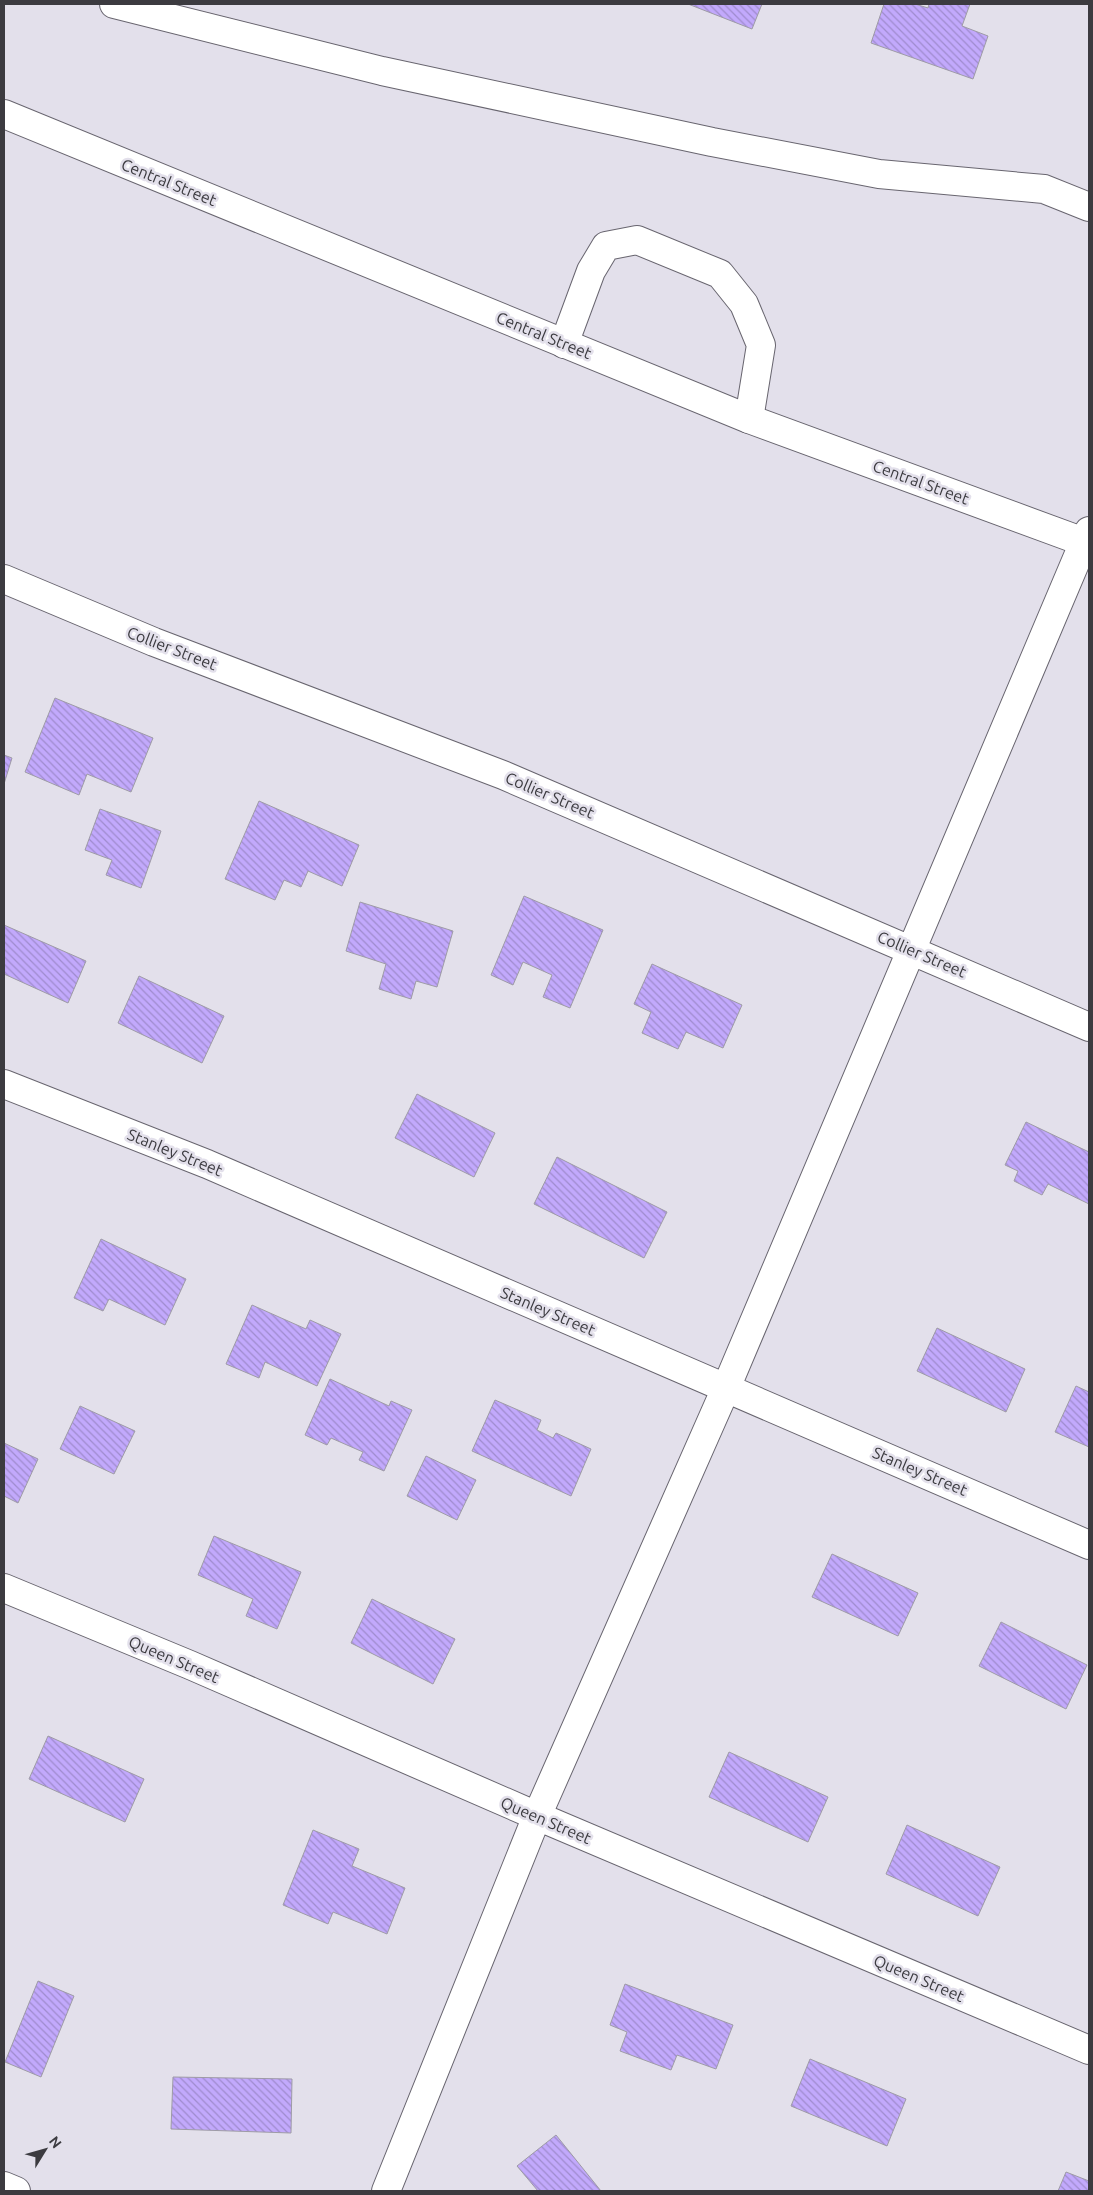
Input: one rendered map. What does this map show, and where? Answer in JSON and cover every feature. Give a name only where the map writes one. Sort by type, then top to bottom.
[{"type":"street","points":[[114,4],[382,71],[712,142],[879,174],[1044,189],[1089,207]]},
{"type":"street","name":"Central Street","points":[[4,114],[749,419],[1088,539]]},
{"type":"street","points":[[564,344],[591,271],[606,246],[637,240],[720,274],[744,304],[761,345],[749,419]]},
{"type":"street","points":[[386,2191],[537,1816],[726,1388],[1088,539]]},
{"type":"street","name":"Collier Street","points":[[4,579],[154,642],[503,775],[914,950],[1089,1027]]},
{"type":"street","name":"Stanley Street","points":[[4,1084],[207,1164],[1089,1545]]},
{"type":"street","name":"Queen Street","points":[[4,1588],[190,1665],[537,1816],[1089,2050]]},
{"type":"street","points":[[4,2186],[16,2191]]},
{"type":"building","points":[[688,4],[762,4],[752,29]]},
{"type":"building","points":[[884,4],[915,4],[928,8],[929,4],[970,4],[962,26],[988,36],[973,79],[871,43]]},
{"type":"building","points":[[55,698],[153,738],[131,792],[87,774],[79,795],[25,772]]},
{"type":"building","points":[[4,755],[12,758],[4,784]]},
{"type":"building","points":[[259,801],[359,845],[342,886],[308,871],[301,887],[284,880],[275,900],[225,879]]},
{"type":"building","points":[[100,809],[161,831],[141,888],[106,875],[112,860],[85,850]]},
{"type":"building","points":[[524,896],[603,930],[570,1008],[543,997],[552,975],[523,962],[513,985],[491,975]]},
{"type":"building","points":[[360,902],[453,931],[437,987],[416,981],[411,999],[379,989],[386,964],[346,951]]},
{"type":"building","points":[[4,925],[86,961],[68,1003],[4,974]]},
{"type":"building","points":[[652,964],[742,1005],[723,1048],[686,1032],[678,1049],[642,1033],[651,1012],[634,1004]]},
{"type":"building","points":[[139,976],[224,1016],[202,1063],[118,1023]]},
{"type":"building","points":[[417,1094],[495,1133],[474,1177],[395,1138]]},
{"type":"building","points":[[1026,1122],[1089,1152],[1089,1204],[1048,1184],[1042,1195],[1014,1181],[1018,1171],[1005,1165]]},
{"type":"building","points":[[557,1157],[667,1212],[644,1258],[534,1204]]},
{"type":"building","points":[[101,1239],[186,1279],[165,1325],[109,1299],[103,1311],[74,1298]]},
{"type":"building","points":[[252,1305],[306,1329],[310,1320],[341,1334],[317,1386],[265,1362],[259,1378],[226,1364]]},
{"type":"building","points":[[937,1328],[1025,1369],[1006,1412],[917,1371]]},
{"type":"building","points":[[330,1379],[389,1406],[391,1401],[412,1410],[384,1471],[359,1460],[363,1452],[331,1438],[327,1445],[305,1435]]},
{"type":"building","points":[[1076,1386],[1089,1392],[1089,1447],[1055,1432]]},
{"type":"building","points":[[495,1400],[541,1420],[537,1430],[553,1438],[556,1433],[591,1449],[571,1496],[472,1451]]},
{"type":"building","points":[[80,1406],[135,1431],[114,1474],[60,1449]]},
{"type":"building","points":[[4,1443],[38,1459],[18,1503],[4,1496]]},
{"type":"building","points":[[426,1456],[476,1480],[457,1520],[407,1496]]},
{"type":"building","points":[[214,1536],[301,1572],[277,1629],[246,1616],[253,1599],[198,1575]]},
{"type":"building","points":[[832,1554],[918,1593],[898,1636],[812,1597]]},
{"type":"building","points":[[372,1599],[455,1639],[433,1684],[351,1643]]},
{"type":"building","points":[[1001,1622],[1087,1665],[1066,1709],[979,1666]]},
{"type":"building","points":[[48,1736],[144,1779],[125,1822],[29,1779]]},
{"type":"building","points":[[729,1752],[828,1797],[808,1842],[709,1797]]},
{"type":"building","points":[[907,1825],[1000,1867],[978,1916],[886,1874]]},
{"type":"building","points":[[313,1830],[359,1849],[352,1866],[405,1888],[387,1934],[333,1912],[328,1924],[283,1905]]},
{"type":"building","points":[[38,1981],[74,1996],[41,2077],[5,2062]]},
{"type":"building","points":[[625,1984],[733,2025],[716,2069],[677,2055],[671,2070],[620,2051],[627,2032],[610,2025]]},
{"type":"building","points":[[810,2059],[906,2099],[887,2146],[791,2106]]},
{"type":"building","points":[[173,2077],[292,2079],[291,2133],[171,2129]]},
{"type":"building","points":[[556,2135],[601,2191],[538,2191],[517,2166]]},
{"type":"building","points":[[1066,2172],[1089,2181],[1089,2191],[1058,2191]]}]
